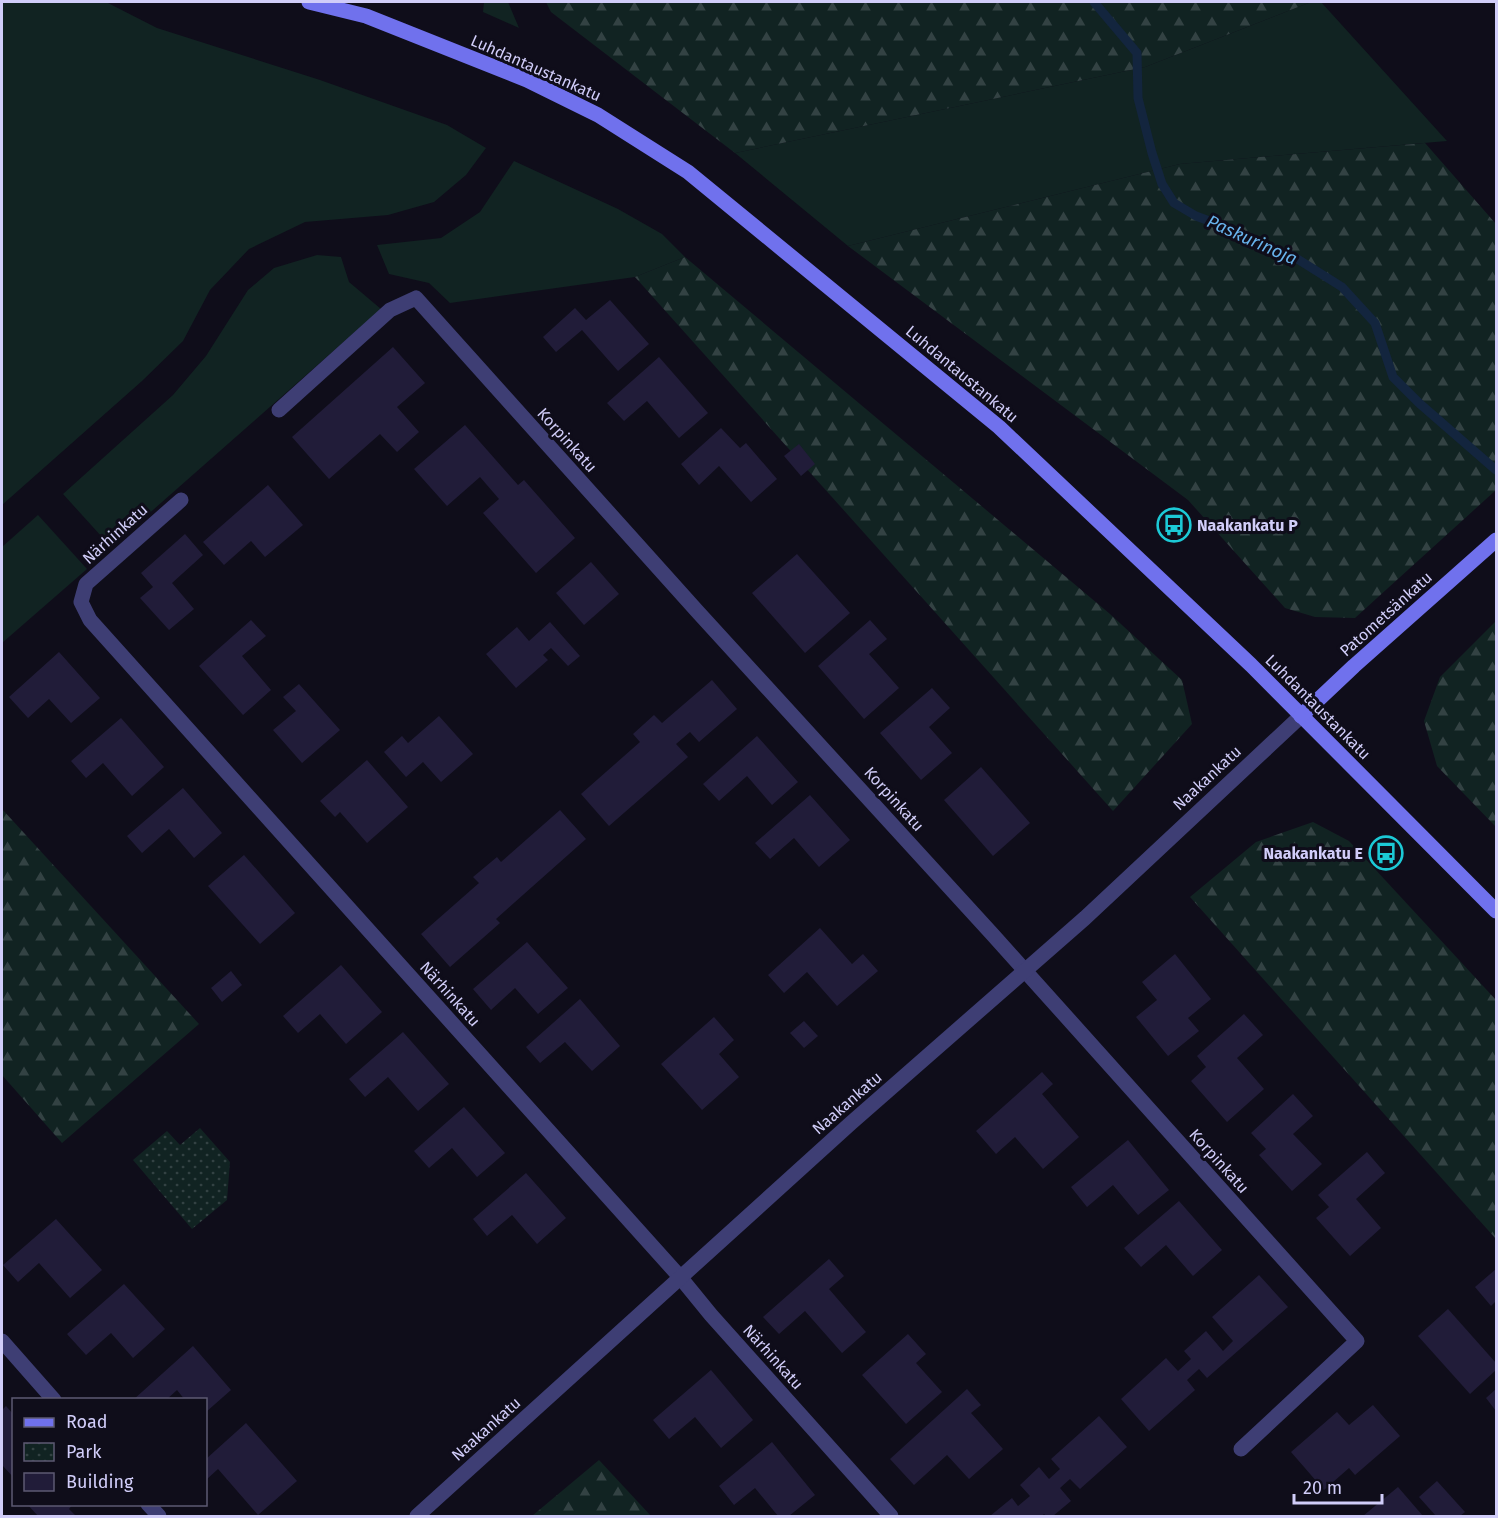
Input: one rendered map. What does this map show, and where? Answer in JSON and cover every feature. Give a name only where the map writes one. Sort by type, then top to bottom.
[{"type":"street","name":"Luhdantaustankatu","points":[[309,2],[366,16],[527,80],[598,115],[688,172],[999,427],[1251,665],[1497,911]]},
{"type":"street","name":"Korpinkatu","points":[[279,410],[390,310],[417,298],[1357,1341],[1241,1449]]},
{"type":"street","name":"Närhinkatu","points":[[181,500],[86,584],[81,602],[90,620],[680,1277],[711,1315],[891,1516]]},
{"type":"street","name":"Patometsänkatu","points":[[1301,716],[1497,540]]},
{"type":"street","name":"Naakankatu","points":[[417,1516],[851,1123],[1084,918],[1301,716]]},
{"type":"street","points":[[2,1341],[52,1398]]},
{"type":"green space","points":[[2,2],[106,2],[157,28],[320,80],[447,125],[486,148],[466,175],[434,202],[388,215],[305,222],[249,249],[210,290],[183,341],[142,381],[2,505]]},
{"type":"green space","points":[[484,2],[508,2],[519,28],[483,12]]},
{"type":"green space","points":[[546,2],[1311,2],[1145,67],[735,153],[551,12]]},
{"type":"green space","points":[[1311,2],[1321,2],[1447,141],[1180,164],[848,246],[735,153],[1145,67]]},
{"type":"green space","points":[[1425,143],[1496,224],[1496,490],[1355,618],[1315,617],[1285,608],[1188,500],[848,246],[1180,164]]},
{"type":"green space","points":[[514,161],[618,209],[662,234],[685,257],[635,277],[450,303],[429,283],[389,274],[377,245],[441,238],[480,212]]},
{"type":"green space","points":[[317,255],[341,257],[349,282],[381,309],[111,547],[63,494],[173,395],[206,356],[248,290],[274,268]]},
{"type":"green space","points":[[685,257],[1110,614],[1182,680],[1192,724],[1113,811],[635,277]]},
{"type":"green space","points":[[38,515],[87,569],[2,643],[2,547]]},
{"type":"green space","points":[[1496,621],[1496,827],[1437,766],[1424,721],[1440,677]]},
{"type":"green space","points":[[2,809],[199,1024],[62,1143],[2,1075]]},
{"type":"green space","points":[[1313,822],[1349,841],[1496,1000],[1496,1239],[1190,897],[1256,842]]},
{"type":"green space","points":[[200,1128],[230,1162],[227,1200],[192,1229],[133,1160],[167,1131],[180,1145]]},
{"type":"green space","points":[[599,1460],[651,1516],[532,1516]]},
{"type":"building","points":[[610,300],[649,344],[618,371],[582,330],[556,352],[543,337],[575,308],[586,320]]},
{"type":"building","points":[[393,347],[425,383],[397,407],[419,432],[397,452],[380,434],[329,479],[292,437]]},
{"type":"building","points":[[659,357],[708,413],[679,438],[647,401],[624,421],[607,403]]},
{"type":"building","points":[[465,425],[518,485],[524,480],[575,538],[536,573],[483,513],[499,499],[480,477],[447,506],[414,469]]},
{"type":"building","points":[[721,428],[740,448],[746,443],[777,479],[751,502],[719,466],[699,485],[681,464]]},
{"type":"building","points":[[799,444],[815,464],[801,476],[784,456]]},
{"type":"building","points":[[268,485],[303,525],[265,557],[251,541],[224,565],[203,542]]},
{"type":"building","points":[[185,534],[203,555],[172,583],[194,609],[169,630],[140,598],[153,587],[141,573]]},
{"type":"building","points":[[797,554],[850,613],[805,653],[752,593]]},
{"type":"building","points":[[591,562],[619,594],[584,625],[556,593]]},
{"type":"building","points":[[251,620],[266,636],[242,656],[271,690],[243,715],[199,666]]},
{"type":"building","points":[[870,620],[887,639],[869,654],[899,688],[864,719],[818,666]]},
{"type":"building","points":[[550,622],[580,656],[568,666],[551,648],[543,655],[548,660],[516,688],[486,654],[517,627],[529,641]]},
{"type":"building","points":[[59,652],[100,698],[71,723],[49,699],[28,718],[9,697]]},
{"type":"building","points":[[712,680],[737,709],[699,742],[690,732],[676,744],[688,757],[609,826],[581,794],[640,742],[633,734],[654,715],[662,723]]},
{"type":"building","points":[[299,684],[340,730],[302,763],[273,730],[296,711],[283,697]]},
{"type":"building","points":[[932,688],[950,708],[929,727],[952,753],[921,780],[880,733]]},
{"type":"building","points":[[439,716],[473,754],[441,782],[423,762],[406,777],[384,752],[402,736],[408,743]]},
{"type":"building","points":[[121,718],[164,767],[132,796],[103,763],[86,778],[71,761]]},
{"type":"building","points":[[757,736],[798,782],[772,805],[747,776],[719,801],[703,784]]},
{"type":"building","points":[[367,760],[408,807],[367,843],[340,812],[335,817],[320,801]]},
{"type":"building","points":[[981,767],[1030,823],[993,856],[944,800]]},
{"type":"building","points":[[183,788],[222,833],[194,858],[169,829],[142,853],[127,836]]},
{"type":"building","points":[[810,795],[850,840],[819,867],[794,838],[770,859],[755,843]]},
{"type":"building","points":[[560,810],[586,839],[496,919],[500,923],[450,967],[421,934],[479,883],[473,877],[497,857],[501,862]]},
{"type":"building","points":[[244,855],[295,913],[260,944],[208,886]]},
{"type":"building","points":[[820,928],[852,964],[863,954],[878,971],[837,1006],[807,972],[784,993],[768,975]]},
{"type":"building","points":[[527,942],[568,988],[538,1014],[515,988],[491,1010],[473,989]]},
{"type":"building","points":[[1175,954],[1211,999],[1188,1018],[1199,1031],[1168,1056],[1136,1017],[1157,1000],[1142,982]]},
{"type":"building","points":[[341,965],[382,1012],[346,1044],[320,1014],[298,1033],[283,1016]]},
{"type":"building","points":[[231,971],[242,985],[222,1002],[211,988]]},
{"type":"building","points":[[580,999],[620,1046],[592,1071],[565,1042],[540,1063],[526,1047]]},
{"type":"building","points":[[1244,1014],[1263,1035],[1237,1058],[1264,1089],[1227,1122],[1191,1081],[1206,1067],[1197,1056]]},
{"type":"building","points":[[714,1017],[734,1040],[719,1054],[739,1077],[702,1110],[661,1064]]},
{"type":"building","points":[[804,1021],[818,1036],[804,1048],[790,1033]]},
{"type":"building","points":[[403,1032],[449,1084],[418,1111],[388,1077],[365,1097],[349,1079]]},
{"type":"building","points":[[1042,1072],[1053,1084],[1042,1094],[1079,1137],[1043,1169],[1015,1137],[996,1154],[976,1131]]},
{"type":"building","points":[[1293,1094],[1313,1116],[1293,1134],[1322,1164],[1292,1191],[1259,1155],[1266,1149],[1251,1133]]},
{"type":"building","points":[[464,1107],[505,1153],[477,1177],[452,1148],[429,1168],[414,1151]]},
{"type":"building","points":[[1128,1140],[1169,1190],[1138,1215],[1113,1185],[1087,1207],[1071,1187]]},
{"type":"building","points":[[1367,1152],[1385,1173],[1356,1199],[1381,1228],[1350,1256],[1316,1218],[1329,1207],[1318,1195]]},
{"type":"building","points":[[526,1173],[566,1218],[537,1244],[512,1215],[487,1236],[473,1219]]},
{"type":"building","points":[[1179,1201],[1222,1250],[1193,1276],[1166,1245],[1141,1267],[1124,1248]]},
{"type":"building","points":[[56,1219],[102,1270],[70,1298],[39,1263],[18,1282],[3,1265]]},
{"type":"building","points":[[829,1259],[844,1276],[829,1289],[866,1332],[842,1353],[805,1311],[779,1334],[763,1317]]},
{"type":"building","points":[[1496,1269],[1496,1301],[1491,1306],[1475,1287]]},
{"type":"building","points":[[1259,1275],[1288,1307],[1207,1378],[1199,1369],[1187,1380],[1195,1390],[1149,1431],[1121,1399],[1166,1358],[1178,1371],[1191,1359],[1184,1351],[1206,1331],[1223,1351],[1233,1341],[1212,1317]]},
{"type":"building","points":[[124,1284],[165,1329],[133,1358],[111,1333],[86,1355],[67,1334]]},
{"type":"building","points":[[1448,1309],[1496,1363],[1496,1370],[1470,1394],[1418,1336]]},
{"type":"building","points":[[908,1334],[926,1354],[916,1363],[942,1392],[906,1424],[862,1375]]},
{"type":"building","points":[[193,1346],[231,1390],[207,1411],[207,1398],[183,1398],[177,1390],[168,1398],[135,1398]]},
{"type":"building","points":[[711,1370],[753,1420],[721,1448],[695,1417],[669,1439],[653,1420]]},
{"type":"building","points":[[967,1389],[981,1405],[971,1413],[1003,1449],[969,1479],[947,1455],[914,1485],[890,1459]]},
{"type":"building","points":[[1496,1389],[1496,1411],[1486,1398]]},
{"type":"building","points":[[1373,1405],[1400,1436],[1355,1475],[1349,1468],[1324,1490],[1291,1452],[1337,1412],[1349,1425]]},
{"type":"building","points":[[6,1406],[12,1413],[12,1476],[2,1465],[2,1410]]},
{"type":"building","points":[[1099,1416],[1127,1447],[1080,1489],[1070,1479],[1060,1488],[1071,1501],[1053,1516],[1044,1514],[1042,1516],[990,1516],[1012,1498],[1018,1506],[1030,1496],[1020,1485],[1039,1467],[1049,1479],[1060,1469],[1051,1459]]},
{"type":"building","points":[[246,1423],[297,1481],[258,1515],[218,1469],[207,1479],[207,1458]]},
{"type":"building","points":[[772,1442],[815,1495],[789,1516],[778,1516],[755,1488],[734,1505],[719,1486]]},
{"type":"building","points":[[1437,1481],[1465,1512],[1460,1516],[1436,1516],[1419,1497]]},
{"type":"building","points":[[1398,1487],[1423,1516],[1363,1516]]},
{"type":"building","points":[[29,1506],[71,1506],[69,1509],[76,1516],[38,1516]]},
{"type":"waterway","name":"Paskurinoja","points":[[1094,2],[1137,53],[1138,98],[1162,184],[1174,203],[1196,216],[1233,230],[1254,243],[1291,255],[1342,287],[1375,323],[1393,377],[1419,403],[1496,470]]},
{"type":"place","name":"Naakankatu P","points":[[1174,525]]},
{"type":"place","name":"Naakankatu E","points":[[1386,853]]}]
